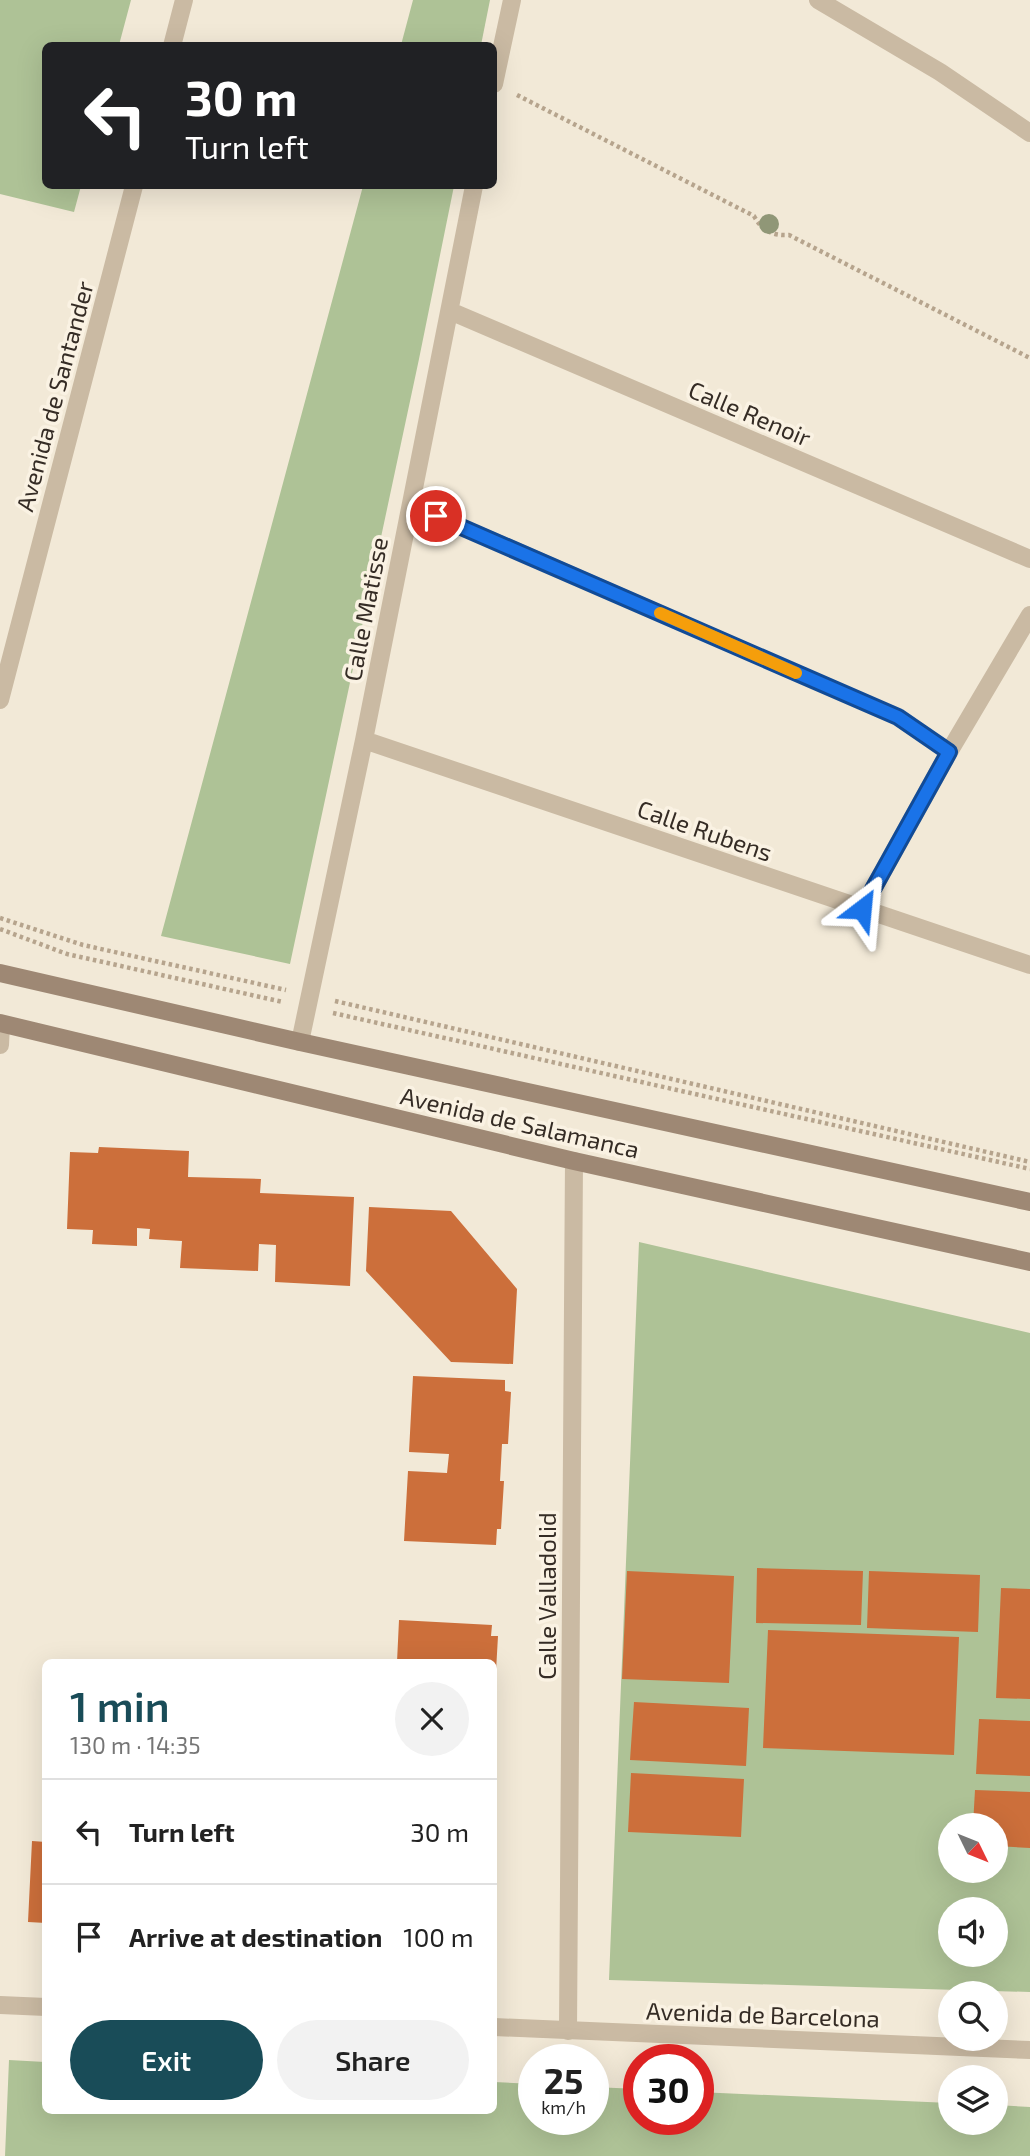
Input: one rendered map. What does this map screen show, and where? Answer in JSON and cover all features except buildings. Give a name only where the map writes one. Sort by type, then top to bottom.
[{"type":"street","points":[[173,42],[184,0]]},
{"type":"street","points":[[497,70],[512,0]]},
{"type":"street","points":[[818,0],[940,72],[1030,133]]},
{"type":"street","name":"Avenida de Santander","points":[[0,700],[133,189]]},
{"type":"street","name":"Calle Matisse","points":[[300,1042],[411,509],[473,189]]},
{"type":"street","name":"Calle Renoir","points":[[450,311],[1030,559]]},
{"type":"street","points":[[862,909],[949,752],[1030,615]]},
{"type":"street","name":"Calle Rubens","points":[[364,740],[1030,965]]},
{"type":"street","name":"Avenida de Salamanca","points":[[0,973],[300,1042],[1030,1202]]},
{"type":"street","points":[[0,1023],[0,1045]]},
{"type":"street","name":"Avenida de Salamanca","points":[[0,1023],[574,1161],[1030,1262]]},
{"type":"street","name":"Calle Valladolid","points":[[568,2031],[574,1161]]},
{"type":"street","points":[[0,2005],[42,2007]]},
{"type":"street","name":"Avenida de Barcelona","points":[[497,2027],[1030,2050]]},
{"type":"lane","points":[[411,509],[436,516],[500,543],[898,717],[949,752]]},
{"type":"path","points":[[511,93],[754,216],[759,225],[768,232],[789,235],[1030,358]]},
{"type":"path","points":[[0,918],[83,945],[308,1002],[1030,1169]]},
{"type":"path","points":[[0,929],[67,954],[308,1002],[1030,1162]]},
{"type":"green space","points":[[0,0],[131,0],[120,42],[42,42],[42,189],[80,189],[74,212],[0,194]]},
{"type":"green space","points":[[413,0],[490,0],[482,42],[402,42]]},
{"type":"green space","points":[[362,189],[453,189],[290,964],[161,936]]},
{"type":"green space","points":[[639,1242],[1030,1333],[1030,1992],[1008,1991],[1008,1981],[938,1981],[938,1989],[609,1980]]},
{"type":"green space","points":[[9,2060],[42,2062],[42,2114],[497,2114],[497,2082],[518,2083],[518,2135],[609,2135],[609,2088],[623,2088],[623,2135],[714,2135],[714,2093],[938,2102],[938,2135],[1008,2135],[1008,2106],[1030,2107],[1030,2156],[5,2156]]},
{"type":"slow traffic","points":[[660,613],[796,673]]},
{"type":"route","points":[[436,516],[898,717],[949,752],[862,909]]}]
